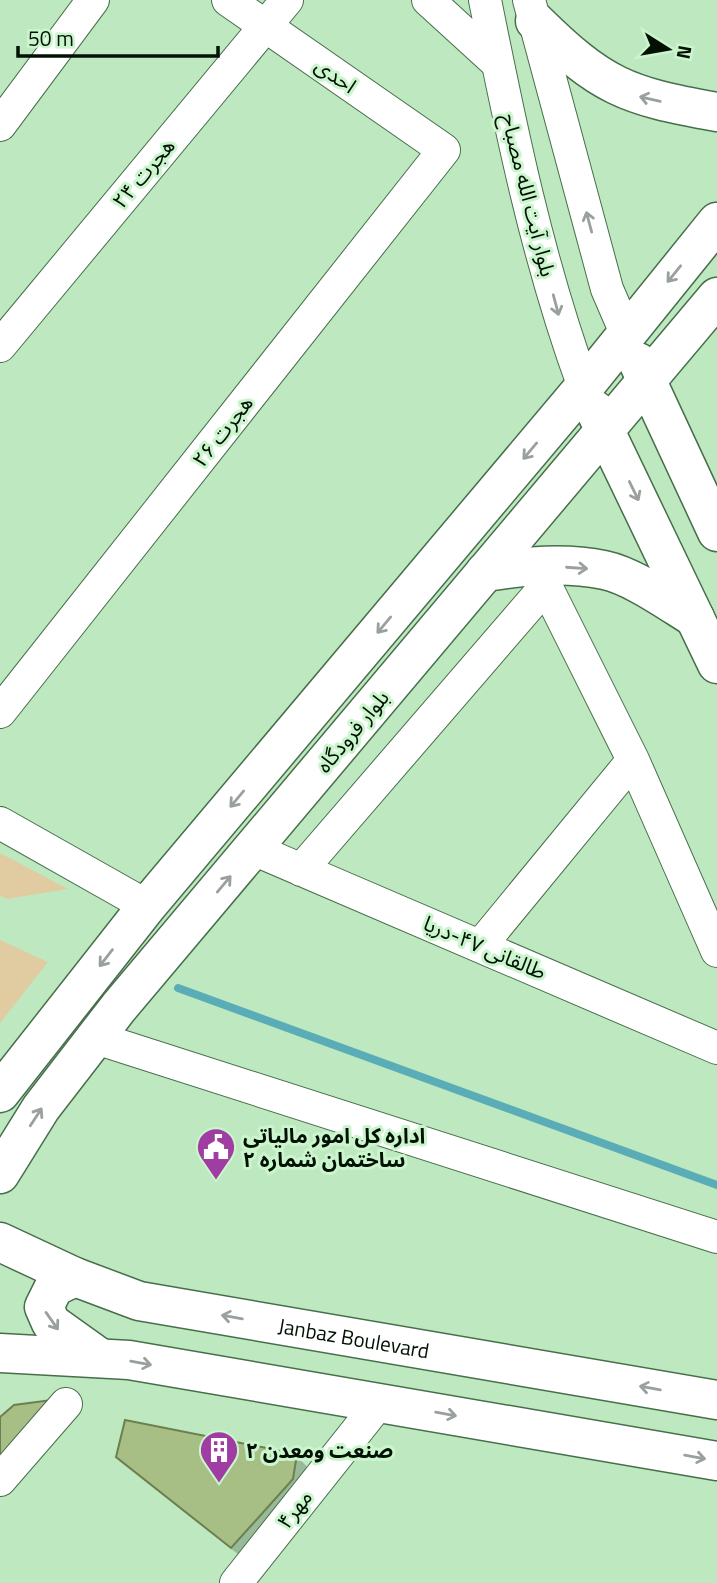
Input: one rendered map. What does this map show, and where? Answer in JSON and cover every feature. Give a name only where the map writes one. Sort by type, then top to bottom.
[{"type":"main road","points":[[532,10],[577,62],[611,85],[639,96],[717,112]]},
{"type":"main road","name":"بلوار فرودگاه","points":[[0,1093],[142,912],[584,387],[717,222]]},
{"type":"main road","name":"بلوار فرودگاه","points":[[0,1174],[41,1108],[119,1007],[717,297]]},
{"type":"main road","points":[[626,333],[646,382],[717,532]]},
{"type":"main road","points":[[584,387],[717,664]]},
{"type":"main road","points":[[485,572],[530,565],[606,570],[653,592],[695,618]]},
{"type":"main road","name":"Janbaz Boulevard","points":[[0,1242],[75,1278],[139,1301],[717,1400]]},
{"type":"main road","points":[[75,1278],[54,1287],[44,1307],[51,1323],[70,1340],[100,1358]]},
{"type":"main road","points":[[0,1353],[129,1360],[717,1461]]},
{"type":"street","points":[[0,125],[93,0]]},
{"type":"street","name":"احدی","points":[[228,0],[444,150]]},
{"type":"street","name":"هجرت ۲۴","points":[[0,346],[287,0]]},
{"type":"street","points":[[428,0],[498,63]]},
{"type":"street","name":"بلوار آیت الله مصباح","points":[[485,0],[529,206],[565,336],[584,387]]},
{"type":"street","points":[[532,10],[607,289],[626,333]]},
{"type":"street","name":"هجرت ۲۶","points":[[0,712],[444,150]]},
{"type":"street","points":[[302,870],[546,586],[633,760],[717,951]]},
{"type":"street","points":[[481,945],[633,760]]},
{"type":"street","points":[[0,823],[142,912]]},
{"type":"street","name":"طالقانی ۴۷-دریا","points":[[253,849],[717,1048]]},
{"type":"street","points":[[96,1038],[717,1237]]},
{"type":"street","name":"مهر۴","points":[[236,1583],[379,1403]]},
{"type":"street","points":[[0,1480],[66,1404]]},
{"type":"shaded area","points":[[0,853],[68,889],[7,899],[0,896]]},
{"type":"shaded area","points":[[0,940],[48,962],[0,1023]]},
{"type":"building","points":[[59,1399],[0,1473],[0,1417],[14,1405]]},
{"type":"building","name":"صنعت ومعدن ۲","points":[[125,1420],[297,1454],[293,1479],[231,1548],[116,1457]]},
{"type":"waterway","points":[[178,988],[717,1185]]},
{"type":"place","name":"اداره کل امور مالیاتی ساختمان شماره ۲","points":[[216,1181]]},
{"type":"place","name":"صنعت ومعدن ۲","points":[[219,1484]]}]
